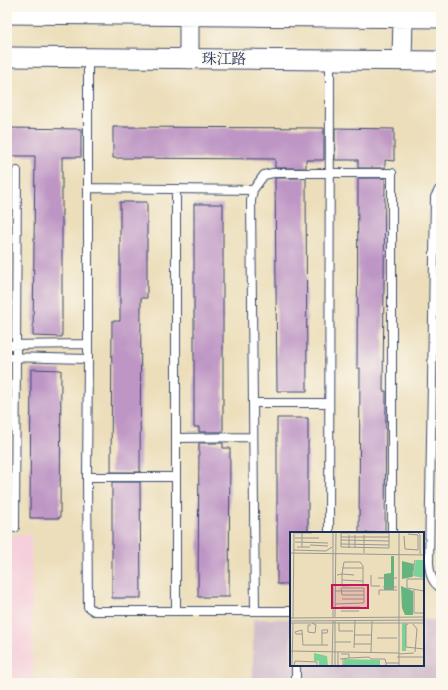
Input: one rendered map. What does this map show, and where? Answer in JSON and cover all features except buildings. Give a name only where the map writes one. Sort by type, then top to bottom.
[{"type":"street","points":[[16,12],[189,16],[441,18]]},
{"type":"street","points":[[189,16],[189,59]]},
{"type":"street","points":[[402,60],[403,18]]},
{"type":"street","name":"珠江路","points":[[7,57],[441,60]]},
{"type":"lane","points":[[88,58],[88,607],[94,610],[290,611]]},
{"type":"lane","points":[[329,532],[330,60]]},
{"type":"lane","points":[[15,528],[17,170]]},
{"type":"lane","points":[[255,611],[251,201],[253,190],[264,175],[273,173],[392,173],[392,532]]},
{"type":"lane","points":[[88,188],[253,190]]},
{"type":"lane","points":[[441,188],[435,197],[428,562],[431,577],[441,588]]},
{"type":"lane","points":[[176,189],[176,611]]},
{"type":"lane","points":[[7,345],[88,344]]},
{"type":"lane","points":[[7,357],[88,359]]},
{"type":"lane","points":[[253,403],[329,403]]},
{"type":"lane","points":[[176,438],[253,437]]},
{"type":"lane","points":[[87,477],[176,477]]},
{"type":"lane","points":[[296,668],[296,683]]},
{"type":"shaded area","points":[[7,535],[31,535],[33,683],[7,683]]},
{"type":"shaded area","points":[[253,619],[290,619],[290,666],[424,666],[424,620],[441,620],[441,683],[253,683]]}]
